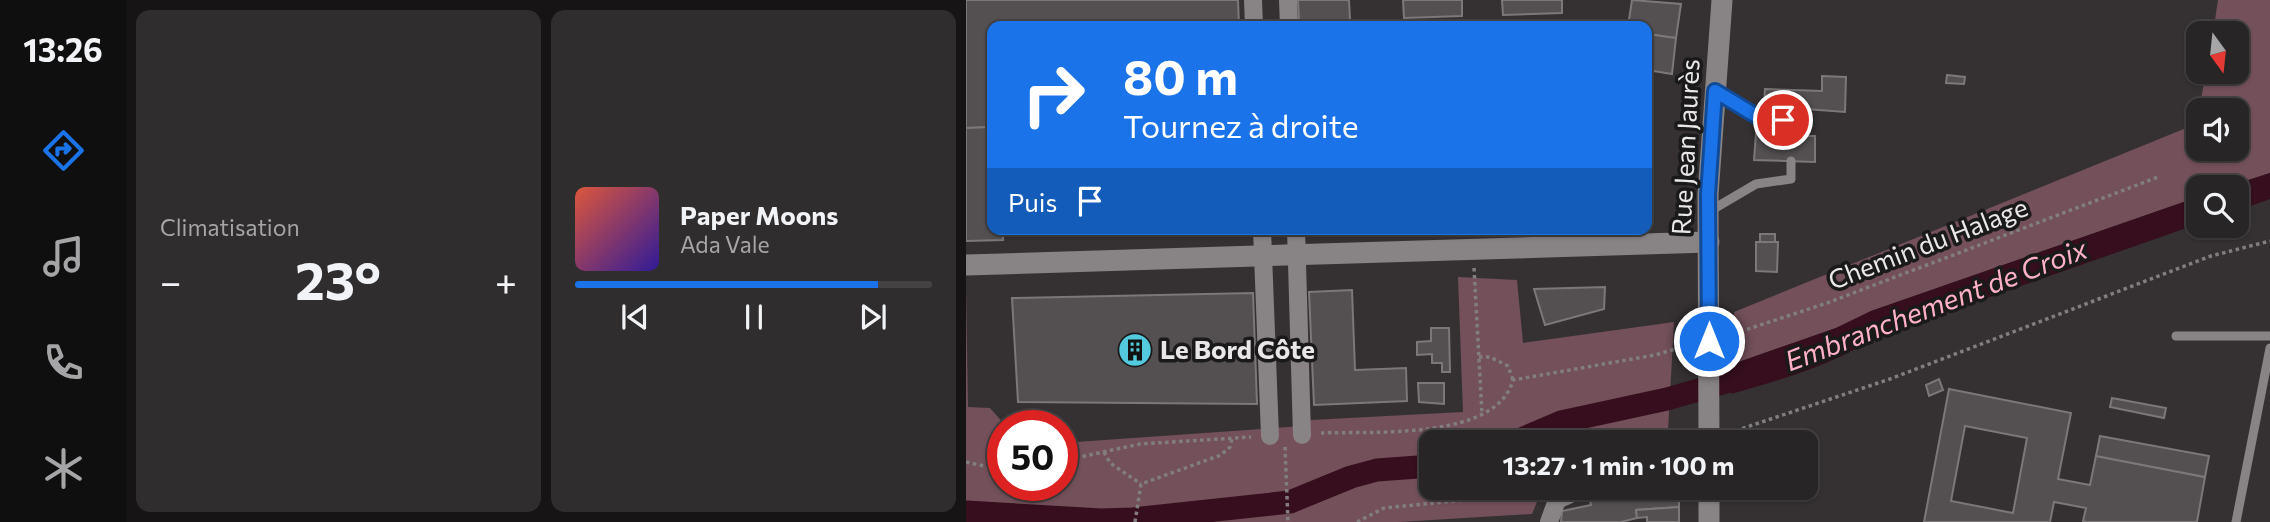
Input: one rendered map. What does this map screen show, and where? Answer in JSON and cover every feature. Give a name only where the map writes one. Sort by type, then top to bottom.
[{"type":"street","points":[[1253,0],[1254,21]]},
{"type":"street","points":[[1288,0],[1289,21]]},
{"type":"street","name":"Rue Jean Jaurès","points":[[1709,430],[1708,212],[1722,0]]},
{"type":"street","points":[[1262,235],[1270,436]]},
{"type":"street","points":[[1296,235],[1302,435]]},
{"type":"street","points":[[966,265],[1709,242]]},
{"type":"street","points":[[1709,500],[1709,522]]},
{"type":"lane","points":[[1715,91],[1763,120],[1783,120]]},
{"type":"lane","points":[[1708,212],[1756,184],[1791,179],[1791,161]]},
{"type":"lane","points":[[2176,336],[2270,336]]},
{"type":"lane","points":[[2236,522],[2270,348]]},
{"type":"path","name":"Chemin du Halage","points":[[1513,380],[1655,355],[1793,316],[2158,177]]},
{"type":"path","points":[[1742,430],[1890,379],[2211,256],[2270,241]]},
{"type":"path","points":[[1473,249],[1483,416]]},
{"type":"path","points":[[1302,435],[1444,426],[1483,416],[1507,396],[1513,380],[1508,366],[1490,357],[1479,357]]},
{"type":"path","points":[[1078,458],[1140,444],[1284,436],[1288,522]]},
{"type":"path","points":[[1141,484],[1221,455],[1230,447],[1232,438]]},
{"type":"path","points":[[1104,452],[1110,463],[1141,484]]},
{"type":"path","points":[[966,462],[987,467]]},
{"type":"path","points":[[1135,522],[1141,484]]},
{"type":"path","points":[[1357,522],[1384,508],[1465,500]]},
{"type":"shaded area","points":[[2218,0],[2270,0],[2270,173],[2249,180],[2249,175],[2186,175],[2186,201],[1871,311],[1836,328],[1733,364],[1734,312],[2186,128],[2186,161],[2249,161],[2249,98],[2201,98],[2204,84],[2249,84],[2249,21],[2215,21]]},
{"type":"shaded area","points":[[1458,277],[1517,280],[1523,343],[1674,322],[1668,430],[1419,430],[1419,500],[1538,500],[1532,514],[1399,522],[966,522],[966,289],[968,407],[992,410],[987,410],[987,501],[1078,501],[1078,442],[1303,426],[1311,420],[1463,412]]},
{"type":"water","points":[[2270,173],[2270,199],[2249,207],[2249,180]]},
{"type":"water","points":[[2186,201],[2186,228],[1878,336],[1825,363],[1731,394],[1733,364],[1836,328],[1871,311]]},
{"type":"building","points":[[966,0],[1238,0],[1239,21],[987,21],[987,127],[966,128]]},
{"type":"building","points":[[1298,0],[1349,0],[1350,20],[1299,21]]},
{"type":"building","points":[[1403,0],[1462,0],[1462,16],[1404,18]]},
{"type":"building","points":[[1502,0],[1562,0],[1562,13],[1503,15]]},
{"type":"building","points":[[1632,0],[1681,4],[1676,38],[1652,35],[1652,21],[1629,21]]},
{"type":"building","points":[[1652,35],[1676,38],[1672,74],[1652,71]]},
{"type":"building","points":[[1947,75],[1965,77],[1964,84],[1946,83]]},
{"type":"building","points":[[1822,76],[1846,77],[1845,112],[1764,106],[1765,89],[1822,91]]},
{"type":"building","points":[[1783,107],[1803,107],[1802,136],[1815,136],[1815,162],[1754,160],[1756,134],[1782,136]]},
{"type":"building","points":[[987,127],[987,235],[1003,235],[1003,240],[966,241],[966,128]]},
{"type":"building","points":[[1760,234],[1775,234],[1775,242],[1760,242]]},
{"type":"building","points":[[1756,242],[1778,242],[1777,272],[1756,271]]},
{"type":"building","points":[[1605,287],[1604,309],[1545,325],[1534,289]]},
{"type":"building","points":[[1352,290],[1355,370],[1406,368],[1407,401],[1314,405],[1309,292]]},
{"type":"building","name":"Le Bord Côte","points":[[1253,293],[1257,404],[1018,402],[1012,298]]},
{"type":"building","points":[[1431,328],[1449,328],[1450,372],[1442,372],[1442,363],[1432,363],[1432,354],[1417,355],[1417,342],[1431,341]]},
{"type":"building","points":[[1939,379],[1943,390],[1929,396],[1926,385]]},
{"type":"building","points":[[1418,383],[1444,383],[1444,404],[1419,402]]},
{"type":"building","points":[[1949,389],[2071,413],[2058,479],[2090,485],[2096,456],[2205,477],[2197,522],[2086,522],[2083,521],[2086,508],[2054,502],[2050,522],[1924,522]],"holes":[[[1965,426],[2027,438],[2013,513],[1951,501]]]},
{"type":"building","points":[[2112,398],[2166,408],[2164,418],[2110,407]]},
{"type":"building","points":[[2100,436],[2209,456],[2205,477],[2096,456]]},
{"type":"building","points":[[1679,500],[1679,507],[1636,510],[1637,518],[1621,522],[1561,522],[1562,511],[1591,505],[1590,501]]},
{"type":"building","points":[[1679,507],[1679,522],[1647,522],[1647,517],[1637,518],[1636,510]]},
{"type":"waterway","name":"Embranchement de Croix","points":[[1542,430],[1561,422],[1667,399],[1761,372]]},
{"type":"waterway","name":"Embranchement de Croix","points":[[966,512],[1101,520],[1133,519],[1290,502],[1351,477],[1377,470],[1419,467]]},
{"type":"place","name":"Le Bord Côte","points":[[1135,350]]},
{"type":"route","points":[[1709,341],[1708,195],[1715,91],[1763,120],[1783,120]]}]
